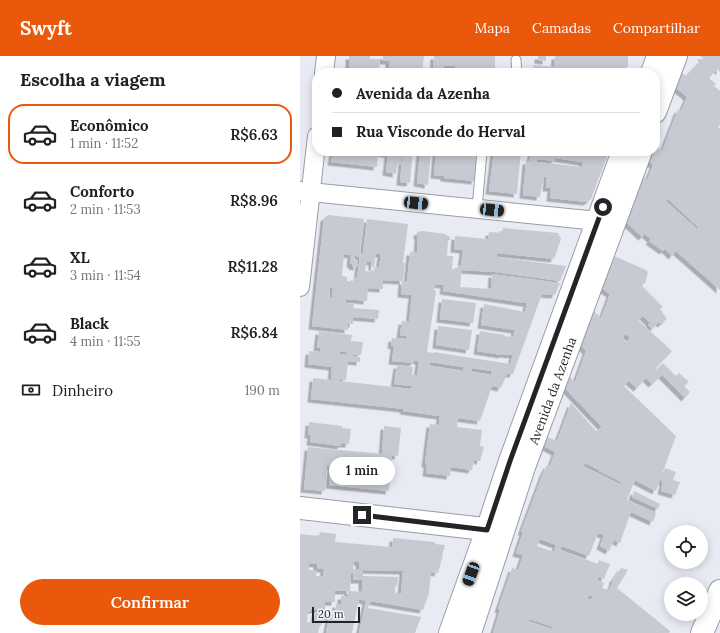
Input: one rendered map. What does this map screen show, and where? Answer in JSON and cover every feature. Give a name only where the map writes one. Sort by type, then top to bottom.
[{"type":"main road","points":[[654,68],[658,56]]},
{"type":"main road","points":[[660,99],[676,56]]},
{"type":"main road","name":"Avenida da Azenha","points":[[470,633],[510,461],[621,156]]},
{"type":"main road","name":"Avenida da Azenha","points":[[450,633],[524,467],[639,156]]},
{"type":"main road","points":[[300,508],[495,530]]},
{"type":"main road","points":[[702,633],[720,591]]},
{"type":"street","points":[[325,68],[326,56]]},
{"type":"street","points":[[300,287],[305,192],[313,156]]},
{"type":"street","points":[[305,192],[598,221]]},
{"type":"lane","points":[[516,60],[516,68]]},
{"type":"lane","points":[[477,209],[482,156]]},
{"type":"building","points":[[349,56],[370,56],[370,59],[380,59],[379,68],[349,68]]},
{"type":"building","points":[[383,56],[424,56],[423,68],[389,68],[389,61],[383,61]]},
{"type":"building","points":[[434,56],[495,56],[495,68],[455,68],[455,66],[444,66],[444,68],[433,68]]},
{"type":"building","points":[[538,56],[546,56],[546,61],[538,60]]},
{"type":"building","points":[[555,56],[628,56],[628,66],[626,68],[533,68],[533,65],[554,67]]},
{"type":"building","points":[[700,56],[720,56],[720,72],[717,69],[709,78],[716,84],[714,86],[720,91],[720,125],[718,127],[720,129],[720,290],[676,251],[672,256],[665,249],[663,251],[649,241],[651,239],[645,234],[642,237],[626,222],[643,177],[647,180],[653,165],[649,161],[651,156],[660,156],[660,149],[662,151],[678,109],[681,111],[687,97],[675,87],[681,72],[686,76],[703,58]],"holes":[[[668,199],[698,227],[697,229],[666,201]]]},
{"type":"building","points":[[332,156],[378,156],[377,167],[331,162]]},
{"type":"building","points":[[388,156],[401,156],[400,165],[397,164],[396,174],[386,172]]},
{"type":"building","points":[[403,156],[413,156],[410,183],[400,182]]},
{"type":"building","points":[[420,156],[431,156],[428,185],[417,183]]},
{"type":"building","points":[[436,156],[478,156],[475,181],[444,178],[444,176],[434,175]]},
{"type":"building","points":[[493,156],[521,156],[517,194],[489,191]]},
{"type":"building","points":[[530,156],[607,156],[591,199],[587,202],[550,198],[551,188],[546,188],[547,177],[544,177],[540,197],[523,195],[526,161],[529,161]],"holes":[[[555,158],[582,162],[582,167],[537,162],[537,159],[555,161]]]},
{"type":"building","points":[[328,215],[364,219],[360,253],[363,253],[367,219],[408,224],[403,263],[405,263],[403,281],[407,282],[410,252],[417,252],[417,232],[422,231],[446,234],[450,237],[450,240],[448,240],[447,256],[453,256],[452,269],[457,270],[458,265],[461,265],[463,250],[454,249],[455,236],[488,239],[489,232],[502,233],[503,228],[558,233],[561,239],[554,259],[497,253],[497,257],[566,266],[560,281],[495,272],[462,270],[460,287],[491,289],[492,274],[560,283],[555,295],[542,294],[513,374],[507,374],[501,388],[492,386],[480,421],[458,418],[457,427],[482,430],[480,446],[484,447],[480,461],[474,460],[472,470],[451,467],[450,476],[426,473],[427,464],[425,464],[430,424],[439,425],[440,416],[403,411],[404,409],[311,399],[313,378],[411,389],[411,386],[394,384],[397,365],[413,367],[412,375],[417,375],[419,361],[414,360],[414,363],[392,361],[394,346],[391,345],[392,338],[406,339],[407,336],[400,335],[402,321],[409,322],[412,295],[401,294],[402,281],[383,280],[383,289],[368,288],[367,301],[346,299],[346,303],[354,304],[353,308],[379,310],[378,319],[353,317],[353,324],[348,324],[348,330],[312,326],[324,218]],"holes":[[[344,254],[351,255],[350,264],[357,267],[358,261],[354,260],[355,256],[360,256],[357,278],[354,277],[354,282],[347,281],[347,277],[342,276]],[[376,254],[381,254],[379,268],[374,267]],[[367,261],[372,262],[374,272],[365,271]],[[435,284],[444,285],[443,291],[527,303],[525,312],[484,304],[481,325],[515,330],[513,337],[480,331],[477,351],[502,355],[513,355],[510,364],[427,352],[436,291],[434,290]],[[330,288],[333,288],[332,298],[329,297]],[[430,362],[463,367],[463,371],[429,366]],[[472,368],[492,371],[491,375],[471,372]]]},
{"type":"building","points":[[614,256],[648,272],[645,284],[640,284],[663,307],[660,309],[667,319],[661,324],[659,322],[652,329],[648,325],[650,323],[643,316],[638,320],[672,351],[655,369],[656,370],[663,363],[676,376],[679,373],[689,382],[684,386],[690,392],[685,398],[662,375],[652,384],[646,378],[637,388],[629,381],[624,386],[676,436],[656,491],[635,480],[627,500],[656,513],[653,522],[631,512],[620,543],[614,540],[609,551],[600,546],[604,535],[598,533],[589,556],[562,546],[560,550],[598,564],[599,560],[610,564],[604,579],[598,577],[597,580],[604,583],[602,588],[609,590],[612,581],[621,568],[628,570],[617,588],[670,631],[669,633],[493,633],[500,610],[498,609],[512,568],[518,570],[523,555],[516,553],[523,532],[521,532],[543,473],[547,465],[550,466],[555,452],[544,446],[547,437],[557,441],[571,403],[596,431],[602,427],[565,388],[570,377],[575,382],[586,351],[581,345],[594,311],[601,318],[610,294],[603,289]],"holes":[[[626,334],[630,338],[626,342],[622,338]],[[585,463],[621,482],[620,484],[583,466]],[[540,539],[556,545],[554,552],[537,546]],[[589,595],[593,596],[591,600],[587,599]],[[529,619],[553,627],[552,629],[528,621]]]},
{"type":"building","points":[[442,299],[476,303],[473,323],[440,319]]},
{"type":"building","points":[[438,326],[472,330],[469,350],[436,345]]},
{"type":"building","points":[[319,331],[352,335],[351,341],[363,342],[361,355],[346,354],[346,352],[340,351],[339,354],[360,357],[360,362],[348,361],[346,380],[331,379],[332,367],[308,364],[309,351],[320,352],[320,348],[317,348]]},
{"type":"building","points":[[309,422],[342,426],[342,428],[351,429],[349,444],[341,444],[341,446],[310,442],[311,435],[308,435]]},
{"type":"building","points":[[384,426],[401,428],[398,456],[392,456],[389,491],[329,485],[331,466],[327,466],[325,491],[304,489],[308,447],[382,454]]},
{"type":"building","points":[[665,468],[676,472],[673,480],[680,482],[675,495],[661,491],[663,482],[661,481]]},
{"type":"building","points":[[634,491],[660,504],[658,509],[632,497]]},
{"type":"building","points":[[320,532],[336,534],[335,542],[392,547],[393,538],[435,542],[435,544],[445,545],[438,573],[431,572],[429,593],[423,610],[370,601],[368,608],[421,617],[415,633],[359,633],[366,601],[359,599],[352,633],[326,633],[329,618],[324,617],[324,621],[319,628],[318,633],[300,633],[300,534],[319,536]],"holes":[[[354,562],[359,562],[359,568],[363,570],[353,569]],[[309,563],[317,564],[317,569],[324,569],[323,576],[316,576],[317,570],[309,570]],[[363,570],[403,571],[401,593],[395,593],[395,586],[397,586],[398,577],[363,576]],[[351,572],[353,572],[353,580],[362,580],[362,592],[350,591]],[[335,591],[348,591],[348,596],[341,596],[341,605],[336,604],[335,613],[315,612],[314,622],[307,622],[308,612],[311,610],[325,610],[325,602],[335,602]]]},
{"type":"route","points":[[362,515],[487,530],[510,461],[603,207]]}]
